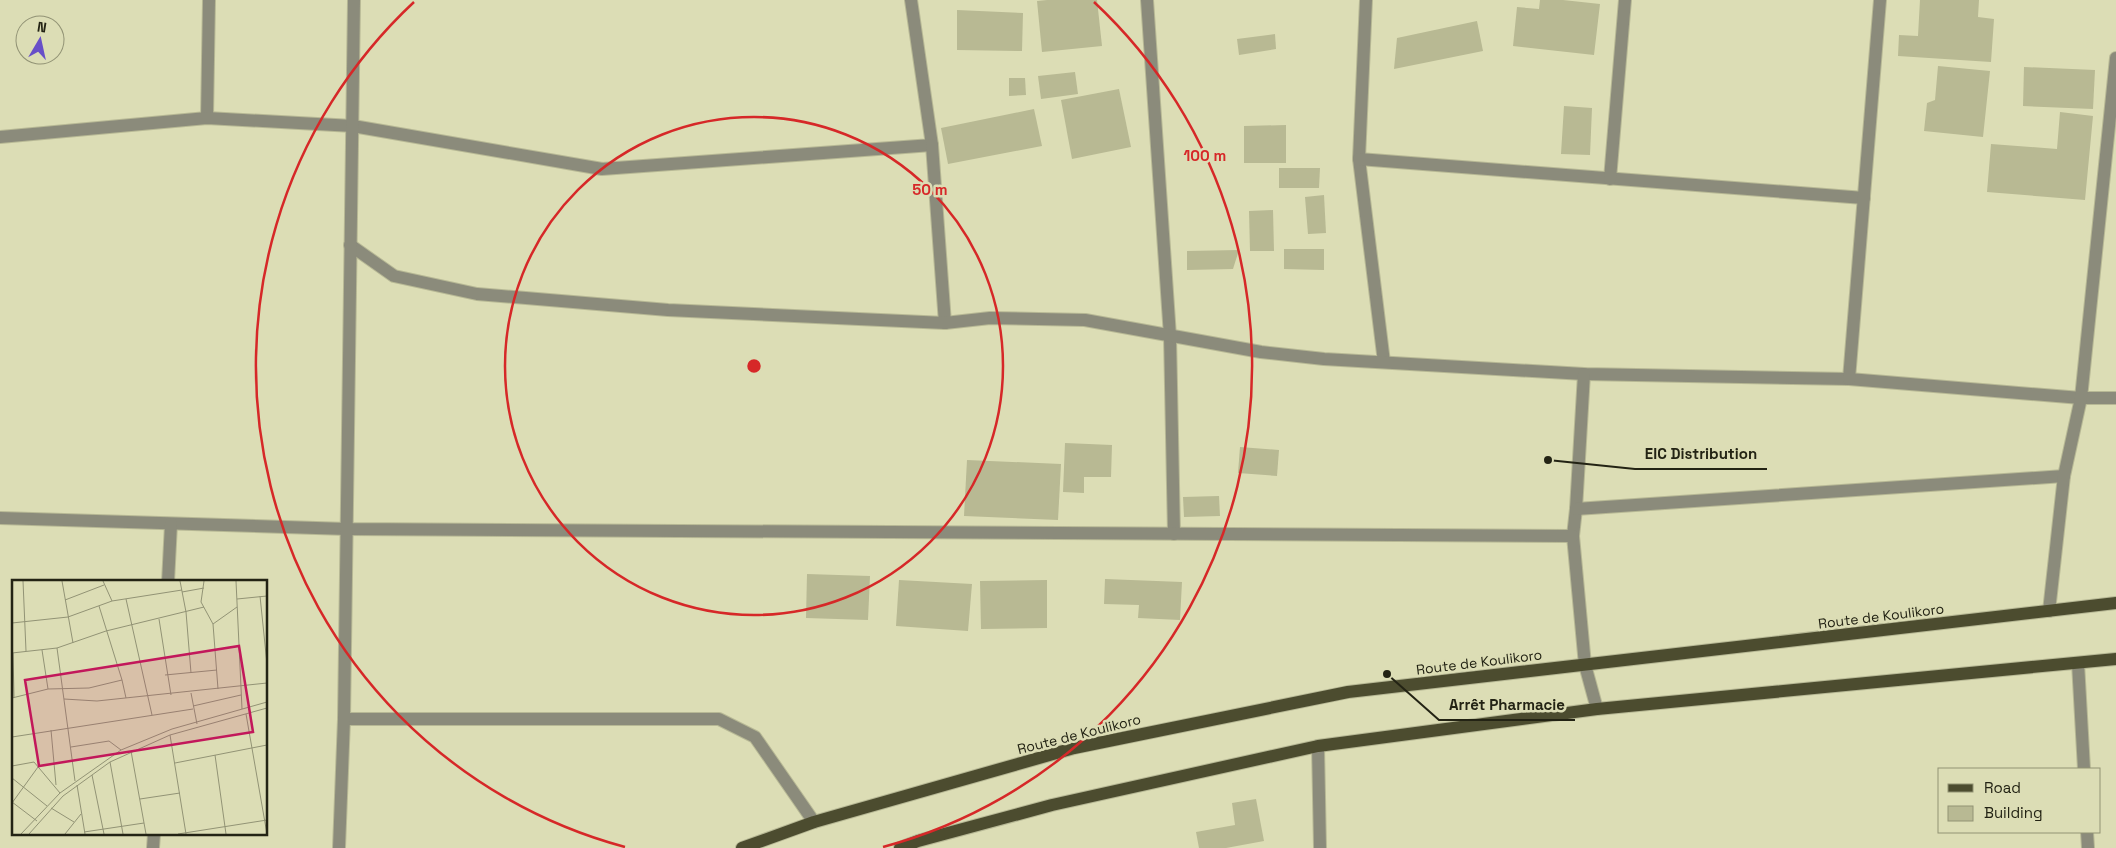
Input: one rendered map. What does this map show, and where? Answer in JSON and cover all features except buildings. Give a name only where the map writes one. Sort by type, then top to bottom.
[{"type":"main road","name":"Route de Koulikoro","points":[[742,848],[814,822],[1093,744],[1348,692],[2116,603]]},
{"type":"main road","points":[[900,848],[918,845],[1052,805],[1318,746],[1596,710],[2116,659]]},
{"type":"street","points":[[207,118],[208,0]]},
{"type":"street","points":[[339,848],[344,719],[354,0]]},
{"type":"street","points":[[911,0],[932,145],[945,323]]},
{"type":"street","points":[[1147,0],[1170,336],[1174,534]]},
{"type":"street","points":[[1366,0],[1359,159],[1384,362]]},
{"type":"street","points":[[1610,179],[1625,0]]},
{"type":"street","points":[[1849,380],[1880,0]]},
{"type":"street","points":[[2049,611],[2064,476],[2081,398],[2116,58]]},
{"type":"street","points":[[0,137],[207,118],[353,126],[602,169],[932,145]]},
{"type":"street","points":[[1359,159],[1864,198]]},
{"type":"street","points":[[350,245],[394,276],[477,294],[668,310],[945,323],[990,318],[1085,320],[1261,352],[1324,359],[1584,374],[1849,380],[2081,398],[2116,398]]},
{"type":"street","points":[[1584,374],[1576,509],[1572,536],[1585,665],[1596,710]]},
{"type":"street","points":[[1576,509],[2064,476]]},
{"type":"street","points":[[0,518],[347,529],[1572,536]]},
{"type":"street","points":[[168,580],[171,524]]},
{"type":"street","points":[[2078,664],[2084,768]]},
{"type":"street","points":[[344,719],[719,720],[754,737],[814,822]]},
{"type":"street","points":[[1318,746],[1320,848]]},
{"type":"street","points":[[2087,833],[2088,848]]},
{"type":"place","name":"EIC Distribution","points":[[1548,460]]},
{"type":"place","name":"Arrêt Pharmacie","points":[[1387,674]]}]
